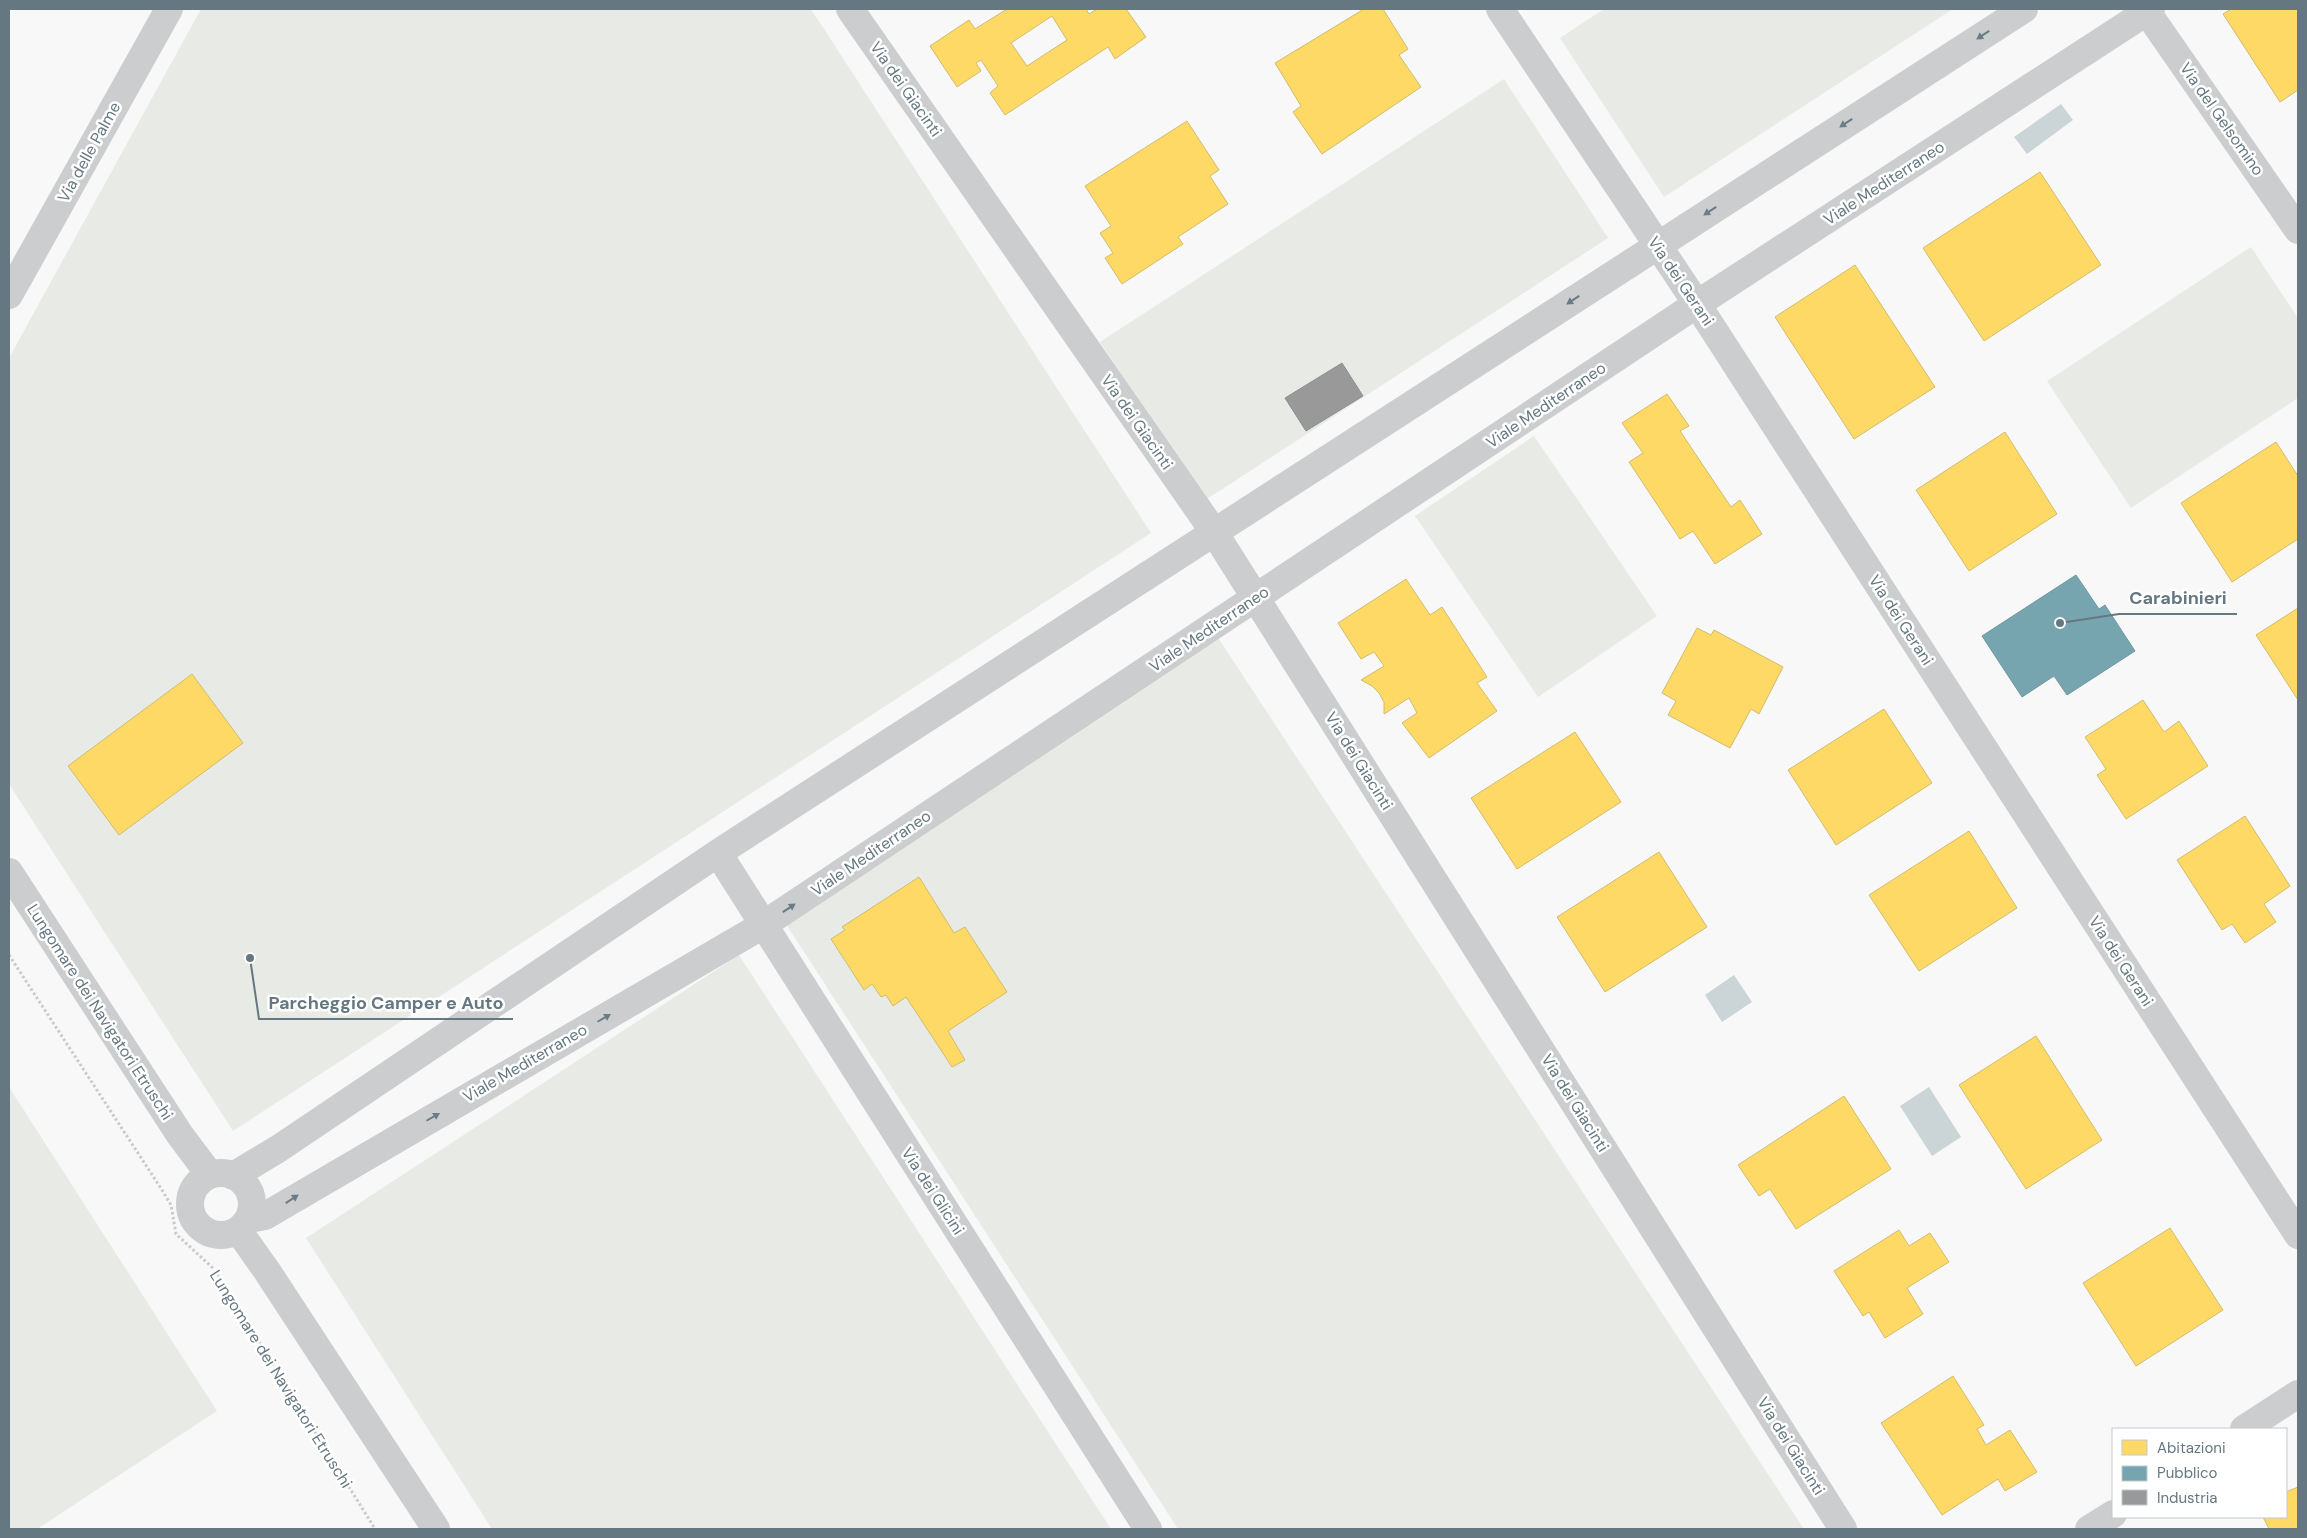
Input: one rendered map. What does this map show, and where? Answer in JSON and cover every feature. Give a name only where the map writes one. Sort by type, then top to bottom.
[{"type":"street","name":"Via delle Palme","points":[[9,295],[169,9]]},
{"type":"street","name":"Via dei Giacinti","points":[[850,9],[1214,532],[1843,1529]]},
{"type":"street","name":"Via dei Gerani","points":[[1500,9],[1656,246],[1698,304],[2298,1235]]},
{"type":"street","points":[[222,1175],[249,1190],[252,1206],[243,1224],[229,1235],[210,1233],[201,1228],[192,1215],[191,1198],[193,1192],[203,1179],[222,1175],[278,1148],[718,853],[2024,9]]},
{"type":"street","name":"Via del Gelsomino","points":[[2148,10],[2298,230]]},
{"type":"street","name":"Viale Mediterraneo","points":[[243,1224],[265,1216],[308,1189],[763,925],[1698,304],[2148,10]]},
{"type":"street","name":"Via dei Glicini","points":[[718,853],[1148,1529]]},
{"type":"street","name":"Lungomare dei Navigatori Etruschi","points":[[9,872],[180,1135],[222,1175]]},
{"type":"street","points":[[243,1224],[267,1271],[436,1529]]},
{"type":"street","points":[[2246,1428],[2298,1394]]},
{"type":"street","points":[[2089,1529],[2112,1515]]},
{"type":"path","name":"Lungomare dei Navigatori Etruschi","points":[[9,955],[162,1190],[171,1206],[176,1234],[214,1269],[375,1529]]},
{"type":"shaded area","points":[[201,9],[811,9],[1151,533],[233,1131],[9,784],[9,358]]},
{"type":"shaded area","points":[[1604,9],[1953,9],[1664,197],[1560,38]]},
{"type":"shaded area","points":[[1504,79],[1608,238],[1204,501],[1100,342]]},
{"type":"shaded area","points":[[2061,104],[2073,120],[2027,154],[2014,137]]},
{"type":"shaded area","points":[[2251,247],[2298,318],[2298,398],[2131,508],[2047,381]]},
{"type":"shaded area","points":[[1534,436],[1657,616],[1538,697],[1415,516]]},
{"type":"shaded area","points":[[1215,633],[1804,1529],[1178,1529],[782,918]]},
{"type":"shaded area","points":[[739,955],[1111,1529],[492,1529],[306,1238]]},
{"type":"shaded area","points":[[1734,975],[1752,1002],[1722,1022],[1705,995]]},
{"type":"shaded area","points":[[9,1087],[217,1411],[37,1529],[9,1529]]},
{"type":"shaded area","points":[[1929,1087],[1961,1137],[1932,1156],[1900,1106]]},
{"type":"building: Abitazioni","points":[[1007,9],[1086,9],[1089,14],[1097,9],[1126,9],[1146,37],[1115,59],[1108,47],[1005,115],[990,93],[998,86],[981,60],[976,63],[981,71],[957,87],[930,46],[969,20],[975,29]],"holes":[[[1052,16],[1067,40],[1027,66],[1011,43]]]},
{"type":"building: Abitazioni","points":[[1364,9],[1383,9],[1408,49],[1399,55],[1421,87],[1322,154],[1293,112],[1301,106],[1275,63]]},
{"type":"building: Abitazioni","points":[[2231,9],[2298,9],[2298,90],[2280,102],[2223,14]]},
{"type":"building: Abitazioni","points":[[1187,121],[1219,170],[1210,176],[1228,204],[1178,237],[1183,244],[1122,284],[1105,258],[1113,253],[1100,233],[1111,226],[1085,186]]},
{"type":"building: Abitazioni","points":[[2040,172],[2101,265],[1984,341],[1923,248]]},
{"type":"building: Abitazioni","points":[[1855,265],[1935,387],[1854,439],[1775,317]]},
{"type":"building: Abitazioni","points":[[1667,394],[1689,426],[1680,431],[1731,507],[1740,500],[1762,534],[1715,564],[1693,531],[1680,539],[1629,462],[1643,453],[1622,423]]},
{"type":"building: Abitazioni","points":[[2005,432],[2057,514],[1969,571],[1916,490]]},
{"type":"building: Abitazioni","points":[[2276,442],[2298,476],[2298,539],[2232,582],[2181,503]]},
{"type":"building: Abitazioni","points":[[1406,579],[1430,615],[1442,607],[1487,677],[1477,683],[1497,711],[1429,758],[1402,723],[1417,713],[1409,698],[1384,714],[1384,702],[1379,693],[1372,686],[1361,680],[1384,666],[1374,652],[1361,659],[1338,623]]},
{"type":"building: Abitazioni","points":[[2298,608],[2298,700],[2256,635]]},
{"type":"building: Abitazioni","points":[[1697,628],[1711,635],[1714,630],[1783,667],[1759,714],[1751,709],[1730,748],[1668,715],[1676,701],[1662,693]]},
{"type":"building: Abitazioni","points":[[192,674],[243,743],[119,835],[68,766]]},
{"type":"building: Abitazioni","points":[[2143,700],[2164,732],[2179,721],[2208,766],[2126,819],[2097,775],[2106,769],[2085,737]]},
{"type":"building: Abitazioni","points":[[1884,709],[1932,783],[1836,845],[1788,770]]},
{"type":"building: Abitazioni","points":[[1575,732],[1621,802],[1517,869],[1471,798]]},
{"type":"building: Abitazioni","points":[[2245,816],[2290,886],[2264,904],[2276,922],[2245,943],[2232,924],[2222,930],[2177,860]]},
{"type":"building: Abitazioni","points":[[1969,831],[2017,908],[1919,971],[1869,895]]},
{"type":"building: Abitazioni","points":[[1659,852],[1707,927],[1605,992],[1557,917]]},
{"type":"building: Abitazioni","points":[[919,877],[954,933],[965,927],[1007,992],[948,1031],[965,1060],[952,1067],[906,997],[893,1006],[886,995],[881,997],[872,984],[864,990],[831,939],[845,930],[842,927]]},
{"type":"building: Abitazioni","points":[[2036,1036],[2102,1140],[2026,1189],[1959,1085]]},
{"type":"building: Abitazioni","points":[[1844,1096],[1891,1169],[1796,1229],[1770,1189],[1759,1196],[1738,1165]]},
{"type":"building: Abitazioni","points":[[2170,1228],[2223,1310],[2136,1366],[2083,1283]]},
{"type":"building: Abitazioni","points":[[1899,1230],[1909,1246],[1930,1233],[1949,1262],[1907,1288],[1923,1314],[1885,1338],[1869,1312],[1863,1316],[1834,1271]]},
{"type":"building: Abitazioni","points":[[1953,1376],[1984,1425],[1977,1429],[1986,1445],[2010,1430],[2037,1472],[2005,1491],[1998,1479],[1942,1515],[1881,1423]]},
{"type":"building: Abitazioni","points":[[2298,1487],[2298,1529],[2269,1529],[2264,1518],[2287,1518],[2287,1492]]},
{"type":"building: Pubblico","points":[[2076,575],[2099,609],[2105,605],[2135,651],[2067,695],[2054,676],[2022,697],[1982,636]]},
{"type":"building: Industria","points":[[1342,363],[1363,396],[1306,431],[1285,398]]},
{"type":"place","name":"Carabinieri","points":[[2060,623]]},
{"type":"place","name":"Parcheggio Camper e Auto","points":[[250,958]]}]
